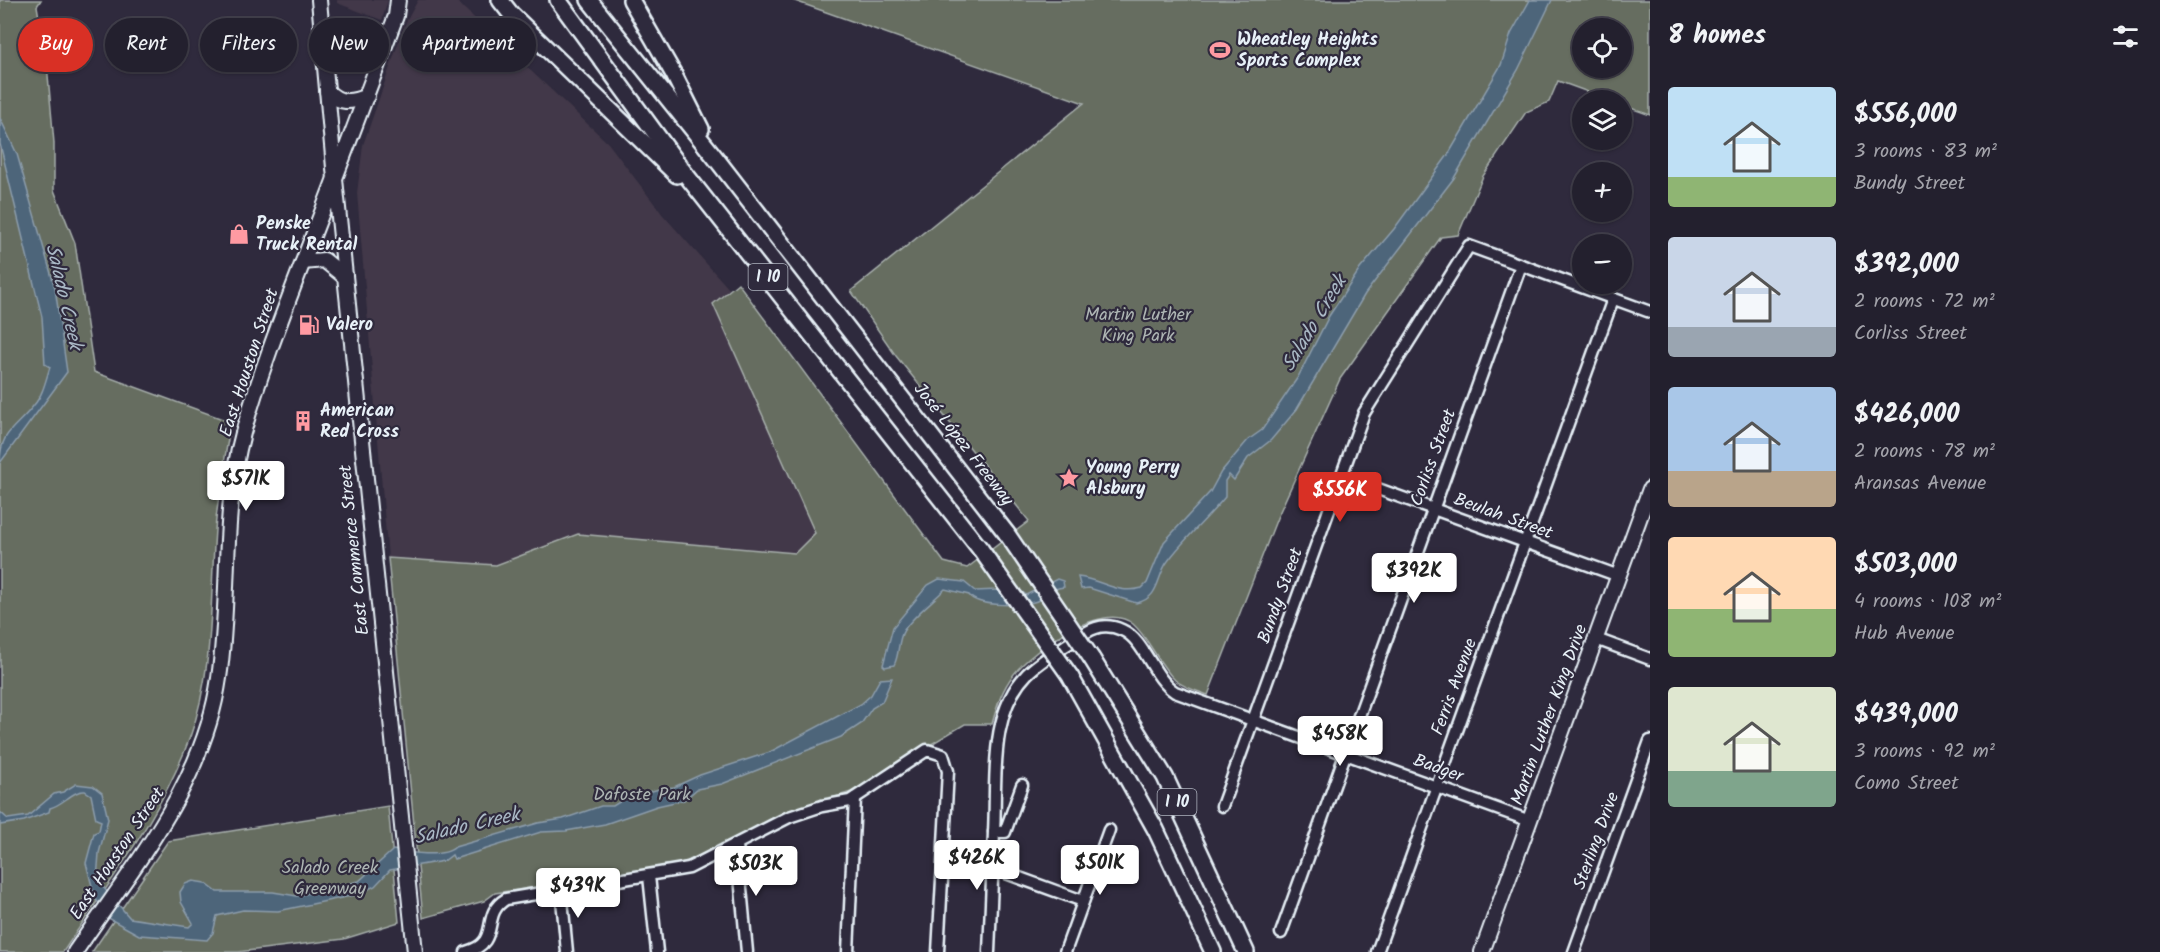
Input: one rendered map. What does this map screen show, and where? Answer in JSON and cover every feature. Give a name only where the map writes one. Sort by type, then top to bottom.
[{"type":"highway","points":[[500,0],[511,14],[718,215]]},
{"type":"highway","name":"I 10","points":[[558,0],[718,215],[981,550],[1070,676],[1151,820],[1213,952]]},
{"type":"highway","name":"José López Freeway","points":[[590,0],[1007,534],[1092,659],[1165,777],[1205,858],[1246,952]]},
{"type":"highway","points":[[631,0],[673,73],[714,156]]},
{"type":"highway","points":[[1205,858],[1256,952]]},
{"type":"highway","points":[[1203,929],[1209,952]]},
{"type":"main road","name":"East Commerce Street","points":[[319,0],[335,179],[415,952]]},
{"type":"main road","name":"East Houston Street","points":[[75,952],[157,834],[193,768],[214,703],[219,679],[229,527],[237,461],[253,400],[396,16],[398,0]]},
{"type":"main road","name":"East Houston Street","points":[[396,16],[407,0]]},
{"type":"main road","points":[[327,91],[334,98],[348,102],[367,96]]},
{"type":"main road","points":[[303,262],[324,260],[345,277]]},
{"type":"main road","name":"Martin Luther King Drive","points":[[1482,952],[1650,489]]},
{"type":"street","name":"Bundy Street","points":[[1222,806],[1368,404],[1469,246],[1521,265]]},
{"type":"street","points":[[1521,265],[1650,312]]},
{"type":"street","name":"Corliss Street","points":[[1281,933],[1521,265]]},
{"type":"street","name":"Ferris Avenue","points":[[1377,952],[1613,299]]},
{"type":"street","name":"Beulah Street","points":[[1342,476],[1618,576]]},
{"type":"street","name":"Badger","points":[[994,832],[999,740],[1003,713],[1014,690],[1033,669],[1085,633],[1097,626],[1110,625],[1131,636],[1166,686],[1182,695],[1530,821]]},
{"type":"street","points":[[1596,639],[1650,659]]},
{"type":"street","name":"Sterling Drive","points":[[1574,952],[1650,741]]},
{"type":"street","points":[[466,952],[481,947],[486,941],[492,913],[501,902],[516,896],[689,868],[802,812],[855,798],[922,751],[933,750],[944,755],[948,771],[938,952]]},
{"type":"street","points":[[988,952],[994,832],[1005,832],[1022,785]]},
{"type":"street","points":[[848,952],[855,798]]},
{"type":"street","points":[[1065,952],[1109,830]]},
{"type":"street","points":[[736,844],[747,952]]},
{"type":"street","points":[[992,868],[1083,901]]},
{"type":"street","points":[[649,876],[657,952]]},
{"type":"street","points":[[561,889],[567,952]]},
{"type":"shaded area","points":[[337,0],[388,0],[383,18],[377,18],[337,3]]},
{"type":"shaded area","points":[[418,0],[455,0],[474,18],[408,18]]},
{"type":"shaded area","points":[[401,36],[401,72],[532,72],[608,143],[663,215],[730,290],[713,304],[815,533],[795,553],[578,534],[496,565],[388,558],[357,193],[363,145]]},
{"type":"green space","points":[[0,0],[41,0],[37,6],[39,18],[18,18],[18,72],[48,72],[54,143],[54,190],[75,243],[94,372],[231,422],[216,516],[210,635],[203,687],[198,712],[178,766],[149,821],[63,952],[0,952]]},
{"type":"green space","name":"Martin Luther King Park","points":[[792,0],[1650,0],[1650,115],[1632,109],[1632,90],[1583,90],[1558,81],[1549,102],[1526,112],[1483,176],[1458,235],[1441,237],[1340,379],[1277,518],[1208,695],[1186,687],[1175,680],[1133,624],[1120,618],[1105,618],[1087,623],[1052,641],[1023,664],[1006,686],[992,724],[965,724],[851,792],[782,814],[708,855],[657,870],[495,893],[484,901],[423,918],[388,558],[496,565],[578,534],[795,553],[815,533],[713,304],[738,283],[944,562],[967,568],[1029,521],[896,356],[851,291],[1084,103]]},
{"type":"green space","name":"Salado Creek Greenway","points":[[388,806],[399,922],[344,939],[238,952],[92,952],[168,841]]},
{"type":"water","points":[[1530,0],[1552,0],[1518,70],[1454,178],[1365,294],[1297,409],[1271,440],[1248,458],[1234,480],[1229,475],[1225,481],[1225,497],[1168,561],[1150,596],[1136,603],[1089,588],[1081,589],[1078,577],[1125,590],[1142,588],[1147,583],[1164,542],[1210,492],[1221,472],[1248,440],[1262,430],[1298,377],[1329,316],[1360,269],[1394,229],[1448,155],[1501,65],[1511,34]]},
{"type":"water","points":[[0,118],[17,154],[55,288],[67,372],[0,463],[6,436],[40,397],[50,367],[45,364],[42,317],[0,144]]},
{"type":"water","points":[[939,579],[964,582],[975,591],[1019,589],[1026,595],[1057,579],[1063,581],[1064,587],[1053,590],[1039,600],[1013,605],[981,602],[969,595],[945,589],[908,624],[902,634],[894,665],[885,667],[883,665],[893,627],[928,585]]},
{"type":"water","points":[[892,678],[882,702],[872,708],[861,724],[841,737],[722,784],[697,789],[684,800],[657,806],[605,824],[566,831],[541,832],[454,859],[452,855],[444,861],[390,870],[375,886],[356,895],[278,911],[243,910],[217,916],[213,933],[207,940],[139,935],[110,919],[95,898],[86,863],[94,833],[99,831],[101,821],[96,819],[91,795],[85,791],[76,793],[50,808],[49,812],[24,821],[0,825],[0,812],[8,819],[28,816],[54,794],[63,792],[76,784],[93,786],[102,793],[108,819],[99,853],[97,880],[130,918],[189,927],[193,923],[181,902],[180,892],[185,884],[193,881],[205,883],[217,892],[273,892],[297,896],[359,881],[393,850],[426,854],[443,853],[455,847],[538,823],[563,819],[601,806],[613,806],[624,799],[674,787],[700,775],[770,752],[861,704],[871,695],[880,679]]},
{"type":"place","name":"Wheatley Heights Sports Complex","points":[[1220,50]]},
{"type":"place","name":"Penske Truck Rental","points":[[239,234]]},
{"type":"place","name":"Valero","points":[[309,325]]},
{"type":"place","name":"American Red Cross","points":[[303,421]]},
{"type":"place","name":"Young Perry Alsbury","points":[[1069,478]]},
{"type":"water label","name":"Salado Creek","points":[[63,297]]},
{"type":"water label","name":"Salado Creek","points":[[1315,324]]},
{"type":"water label","name":"Salado Creek","points":[[467,827]]},
{"type":"park label","name":"Dafoste Park","points":[[642,795]]}]
